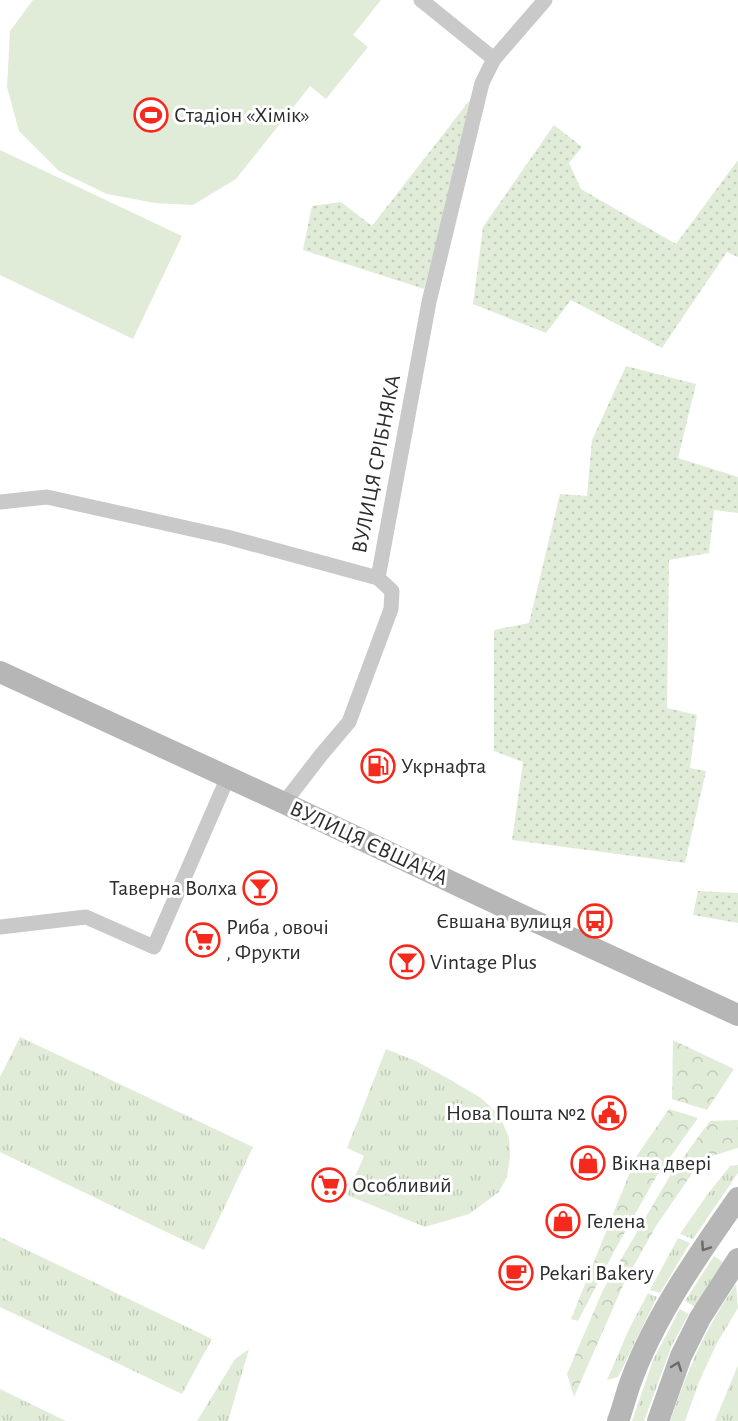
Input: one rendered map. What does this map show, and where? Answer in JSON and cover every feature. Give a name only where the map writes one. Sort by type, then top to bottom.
[{"type":"main road","name":"ВУЛИЦЯ ЄВШАНА","points":[[0,672],[738,1015]]},
{"type":"main road","points":[[618,1421],[631,1380],[671,1299],[738,1198]]},
{"type":"main road","points":[[658,1421],[681,1356],[700,1318],[738,1259]]},
{"type":"street","points":[[421,0],[494,59]]},
{"type":"street","name":"ВУЛИЦЯ СРІБНЯКА","points":[[0,502],[47,497],[227,537],[378,578],[429,302],[482,83],[494,59],[545,0]]},
{"type":"street","points":[[284,803],[349,722],[391,609],[392,591],[378,578]]},
{"type":"street","points":[[0,927],[86,917],[154,946],[228,777]]},
{"type":"green space","name":"Стадіон «Хімік»","points":[[33,0],[381,0],[353,35],[368,47],[326,99],[310,86],[236,179],[193,205],[155,203],[107,194],[59,171],[19,131],[7,87],[10,31]]},
{"type":"green space","points":[[476,92],[424,289],[303,250],[312,206],[341,202],[372,226]]},
{"type":"green space","points":[[554,125],[582,147],[569,163],[581,189],[676,244],[738,160],[738,257],[727,252],[662,348],[571,300],[546,333],[473,304],[483,227]]},
{"type":"green space","points":[[0,150],[182,236],[133,339],[0,275]]},
{"type":"green space","points":[[626,366],[696,384],[678,458],[738,477],[738,513],[714,510],[709,553],[669,560],[667,708],[697,715],[690,768],[706,771],[685,863],[512,840],[523,762],[494,751],[494,630],[529,623],[560,494],[587,496],[592,440]]},
{"type":"green space","points":[[698,891],[738,893],[738,923],[693,915]]},
{"type":"green space","points":[[20,1037],[253,1147],[204,1250],[0,1152],[0,1077]]},
{"type":"green space","points":[[673,1040],[734,1069],[707,1110],[672,1099]]},
{"type":"green space","points":[[386,1049],[416,1061],[449,1079],[481,1098],[499,1115],[509,1137],[510,1156],[507,1177],[499,1192],[469,1214],[425,1227],[347,1195],[364,1156],[347,1148]]},
{"type":"green space","points":[[669,1109],[698,1118],[656,1177],[578,1321],[571,1319],[636,1157]]},
{"type":"green space","points":[[738,1120],[738,1148],[702,1159],[656,1226],[624,1283],[574,1397],[567,1374],[603,1290],[671,1174],[710,1121]]},
{"type":"green space","points":[[738,1165],[738,1173],[693,1239],[680,1234],[730,1166]]},
{"type":"green space","points":[[0,1237],[212,1339],[182,1394],[0,1307]]},
{"type":"green space","points":[[678,1238],[690,1243],[660,1293],[650,1290]]},
{"type":"green space","points":[[714,1256],[723,1262],[695,1307],[685,1301]]},
{"type":"green space","points":[[736,1284],[738,1308],[717,1343],[699,1382],[685,1421],[670,1421],[700,1345]]},
{"type":"green space","points":[[648,1293],[657,1297],[618,1377],[607,1380],[629,1329]]},
{"type":"green space","points":[[680,1309],[689,1314],[672,1345],[644,1421],[632,1421],[653,1360]]},
{"type":"green space","points":[[249,1349],[228,1421],[197,1421],[235,1359]]},
{"type":"green space","points":[[738,1365],[738,1421],[715,1421]]},
{"type":"green space","points":[[0,1389],[66,1421],[0,1421]]},
{"type":"place","name":"Стадіон «Хімік»","points":[[151,115]]},
{"type":"place","name":"Укрнафта","points":[[378,766]]},
{"type":"place","name":"Таверна Волха","points":[[260,888]]},
{"type":"place","name":"Євшана вулиця","points":[[595,921]]},
{"type":"place","name":"Риба , овочі , Фрукти","points":[[203,940]]},
{"type":"place","name":"Vintage Plus","points":[[407,962]]},
{"type":"place","name":"Нова Пошта №2","points":[[609,1113]]},
{"type":"place","name":"Вікна двері","points":[[588,1163]]},
{"type":"place","name":"Особливий","points":[[329,1185]]},
{"type":"place","name":"Гелена","points":[[563,1221]]},
{"type":"place","name":"Pekari Bakery","points":[[516,1273]]}]
